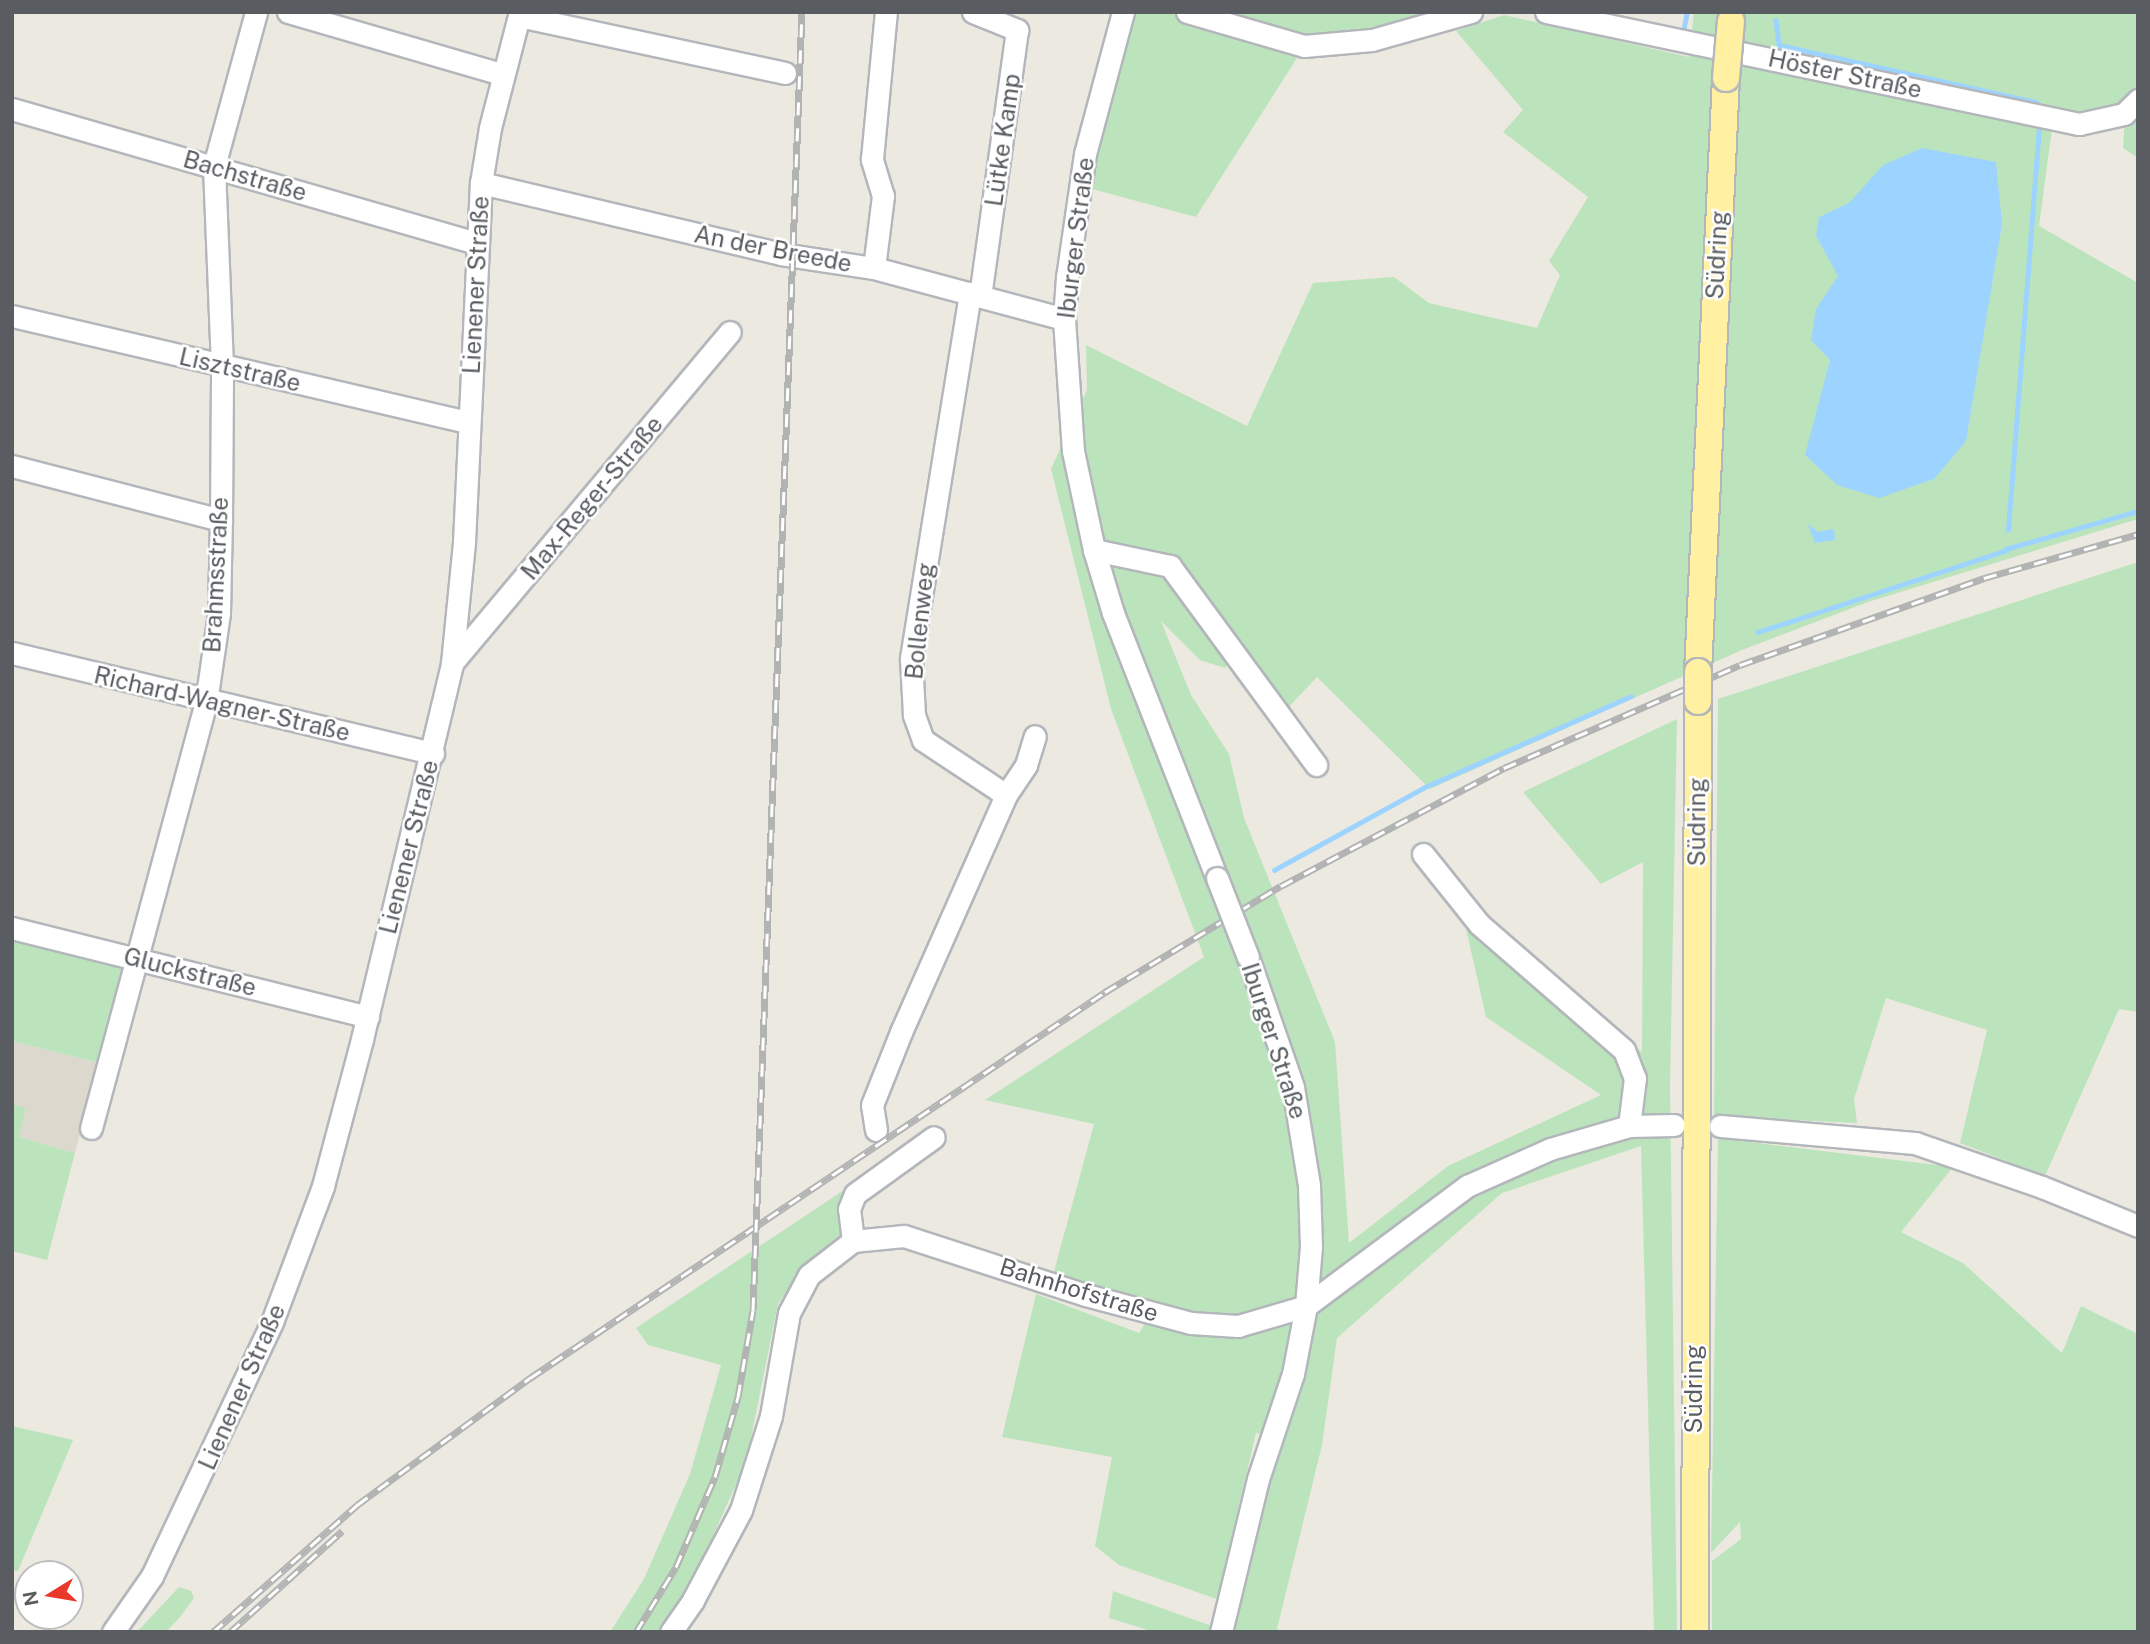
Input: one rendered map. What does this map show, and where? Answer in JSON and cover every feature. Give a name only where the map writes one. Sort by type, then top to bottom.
[{"type":"main road","name":"Südring","points":[[1695,1632],[1698,672],[1731,16]]},
{"type":"street","name":"Brahmsstraße","points":[[91,1128],[206,702],[219,613],[222,366],[214,166],[256,12]]},
{"type":"street","points":[[288,12],[502,74]]},
{"type":"street","points":[[874,268],[883,196],[872,159],[886,12]]},
{"type":"street","name":"Lütke Kamp","points":[[973,12],[1017,30],[975,295]]},
{"type":"street","name":"Iburger Straße","points":[[1123,12],[1085,154],[1064,319],[1073,451],[1094,550],[1118,625],[1280,1043],[1303,1135],[1311,1246],[1306,1306],[1293,1374],[1258,1479],[1221,1632]]},
{"type":"street","points":[[1187,12],[1304,46],[1372,40],[1471,12]]},
{"type":"street","name":"Höster Straße","points":[[1546,12],[2079,124],[2124,114],[2138,100]]},
{"type":"street","points":[[519,14],[785,73]]},
{"type":"street","name":"Lienener Straße","points":[[113,1632],[137,1602],[181,1518],[297,1262],[323,1186],[368,1017],[433,753],[452,663],[481,183],[502,74],[519,14]]},
{"type":"street","name":"Bachstraße","points":[[12,109],[477,243]]},
{"type":"street","name":"An der Breede","points":[[481,183],[781,254],[874,268],[1064,319]]},
{"type":"street","name":"Bollenweg","points":[[975,295],[911,658],[914,715],[923,740],[1006,795]]},
{"type":"street","name":"Lisztstraße","points":[[12,316],[468,422]]},
{"type":"street","name":"Max-Reger-Straße","points":[[452,663],[730,332]]},
{"type":"street","points":[[12,466],[220,520]]},
{"type":"street","points":[[1094,550],[1170,566],[1316,765]]},
{"type":"street","name":"Richard-Wagner-Straße","points":[[12,653],[206,702],[433,753]]},
{"type":"street","points":[[876,1130],[872,1105],[891,1056],[980,844],[1006,795],[1026,765],[1035,736]]},
{"type":"street","points":[[1423,854],[1479,924],[1624,1050],[1635,1078],[1629,1126]]},
{"type":"street","name":"Gluckstraße","points":[[12,928],[368,1017]]},
{"type":"street","points":[[1306,1306],[1466,1186],[1550,1149],[1629,1126],[1674,1125]]},
{"type":"street","points":[[1720,1126],[1915,1143],[2042,1187],[2138,1226]]},
{"type":"street","points":[[671,1632],[693,1600],[741,1510],[771,1416],[789,1313],[809,1275],[853,1241],[849,1209],[855,1194],[934,1137]]},
{"type":"street","name":"Bahnhofstraße","points":[[853,1241],[904,1236],[1086,1295],[1191,1323],[1238,1326],[1306,1306]]},
{"type":"shaded area","points":[[12,1041],[99,1063],[75,1153],[19,1137],[26,1108],[12,1104]]},
{"type":"green space","points":[[1128,12],[1179,12],[1304,47],[1196,217],[1081,186]]},
{"type":"green space","points":[[1206,12],[1446,12],[1370,33],[1302,39]]},
{"type":"green space","points":[[1694,12],[2138,12],[2138,90],[2122,106],[2053,121],[2039,226],[2138,283],[2138,519],[1868,602],[1742,650],[1430,789],[1317,677],[1285,711],[1238,650],[1225,668],[1200,660],[1161,621],[1191,695],[1229,754],[1244,818],[1335,1042],[1349,1243],[1448,1166],[1601,1095],[1486,1017],[1466,929],[1475,908],[1642,1052],[1643,862],[1601,884],[1523,792],[1677,719],[1670,1087],[1677,1632],[1654,1632],[1641,1146],[1502,1193],[1337,1338],[1322,1445],[1277,1629],[1283,1632],[1229,1632],[1280,1437],[1256,1433],[1217,1599],[1119,1565],[1095,1546],[1112,1457],[1002,1437],[1036,1294],[1139,1333],[1158,1303],[1053,1275],[1094,1124],[985,1100],[1204,957],[1111,709],[1051,469],[1087,390],[1086,345],[1247,426],[1313,283],[1394,277],[1429,303],[1537,328],[1560,275],[1549,261],[1588,197],[1503,132],[1523,110],[1456,31],[1504,15],[1689,57]]},
{"type":"green space","points":[[2138,104],[2138,158],[2123,148],[2125,116]]},
{"type":"green space","points":[[2138,562],[2138,1012],[2119,1009],[2045,1176],[1960,1143],[1987,1030],[1886,998],[1854,1099],[1857,1123],[1714,1116],[1718,699]]},
{"type":"green space","points":[[12,936],[125,964],[99,1063],[12,1041]]},
{"type":"green space","points":[[12,1104],[26,1108],[19,1137],[75,1153],[47,1260],[12,1251]]},
{"type":"green space","points":[[1718,1138],[1953,1167],[1901,1232],[1963,1263],[2062,1353],[2081,1306],[2138,1334],[2138,1632],[1712,1632],[1712,1561],[1741,1539],[1740,1522],[1711,1553]]},
{"type":"green space","points":[[847,1188],[862,1229],[838,1239],[803,1268],[778,1304],[746,1462],[687,1594],[661,1632],[610,1632],[644,1579],[690,1474],[721,1365],[648,1345],[636,1328]]},
{"type":"green space","points":[[12,1426],[73,1440],[23,1560],[14,1560],[12,1570]]},
{"type":"green space","points":[[179,1587],[191,1591],[194,1598],[181,1616],[166,1632],[137,1632]]},
{"type":"green space","points":[[1113,1591],[1229,1632],[1154,1632],[1109,1618]]},
{"type":"water","points":[[1922,148],[1996,162],[2002,224],[1966,441],[1934,479],[1879,498],[1837,485],[1805,455],[1830,360],[1811,340],[1816,309],[1838,276],[1816,236],[1819,217],[1849,203],[1883,165]]},
{"type":"water","points":[[1808,524],[1818,532],[1834,529],[1835,540],[1815,543]]},
{"type":"waterway","points":[[1683,32],[1687,12]]},
{"type":"waterway","points":[[1776,20],[1779,45],[2036,102],[2041,108]]},
{"type":"waterway","points":[[2008,530],[2039,131]]},
{"type":"waterway","points":[[2006,549],[2138,511]]},
{"type":"waterway","points":[[1758,632],[2007,550]]},
{"type":"waterway","points":[[1274,870],[1425,787],[1631,696]]},
{"type":"railway","points":[[636,1632],[676,1567],[715,1477],[738,1397],[753,1310],[802,12]]},
{"type":"railway","points":[[213,1632],[357,1505],[530,1378],[1105,992],[1281,886],[1504,768],[1740,665],[1984,578],[2138,534]]},
{"type":"railway","points":[[230,1632],[342,1531]]}]
